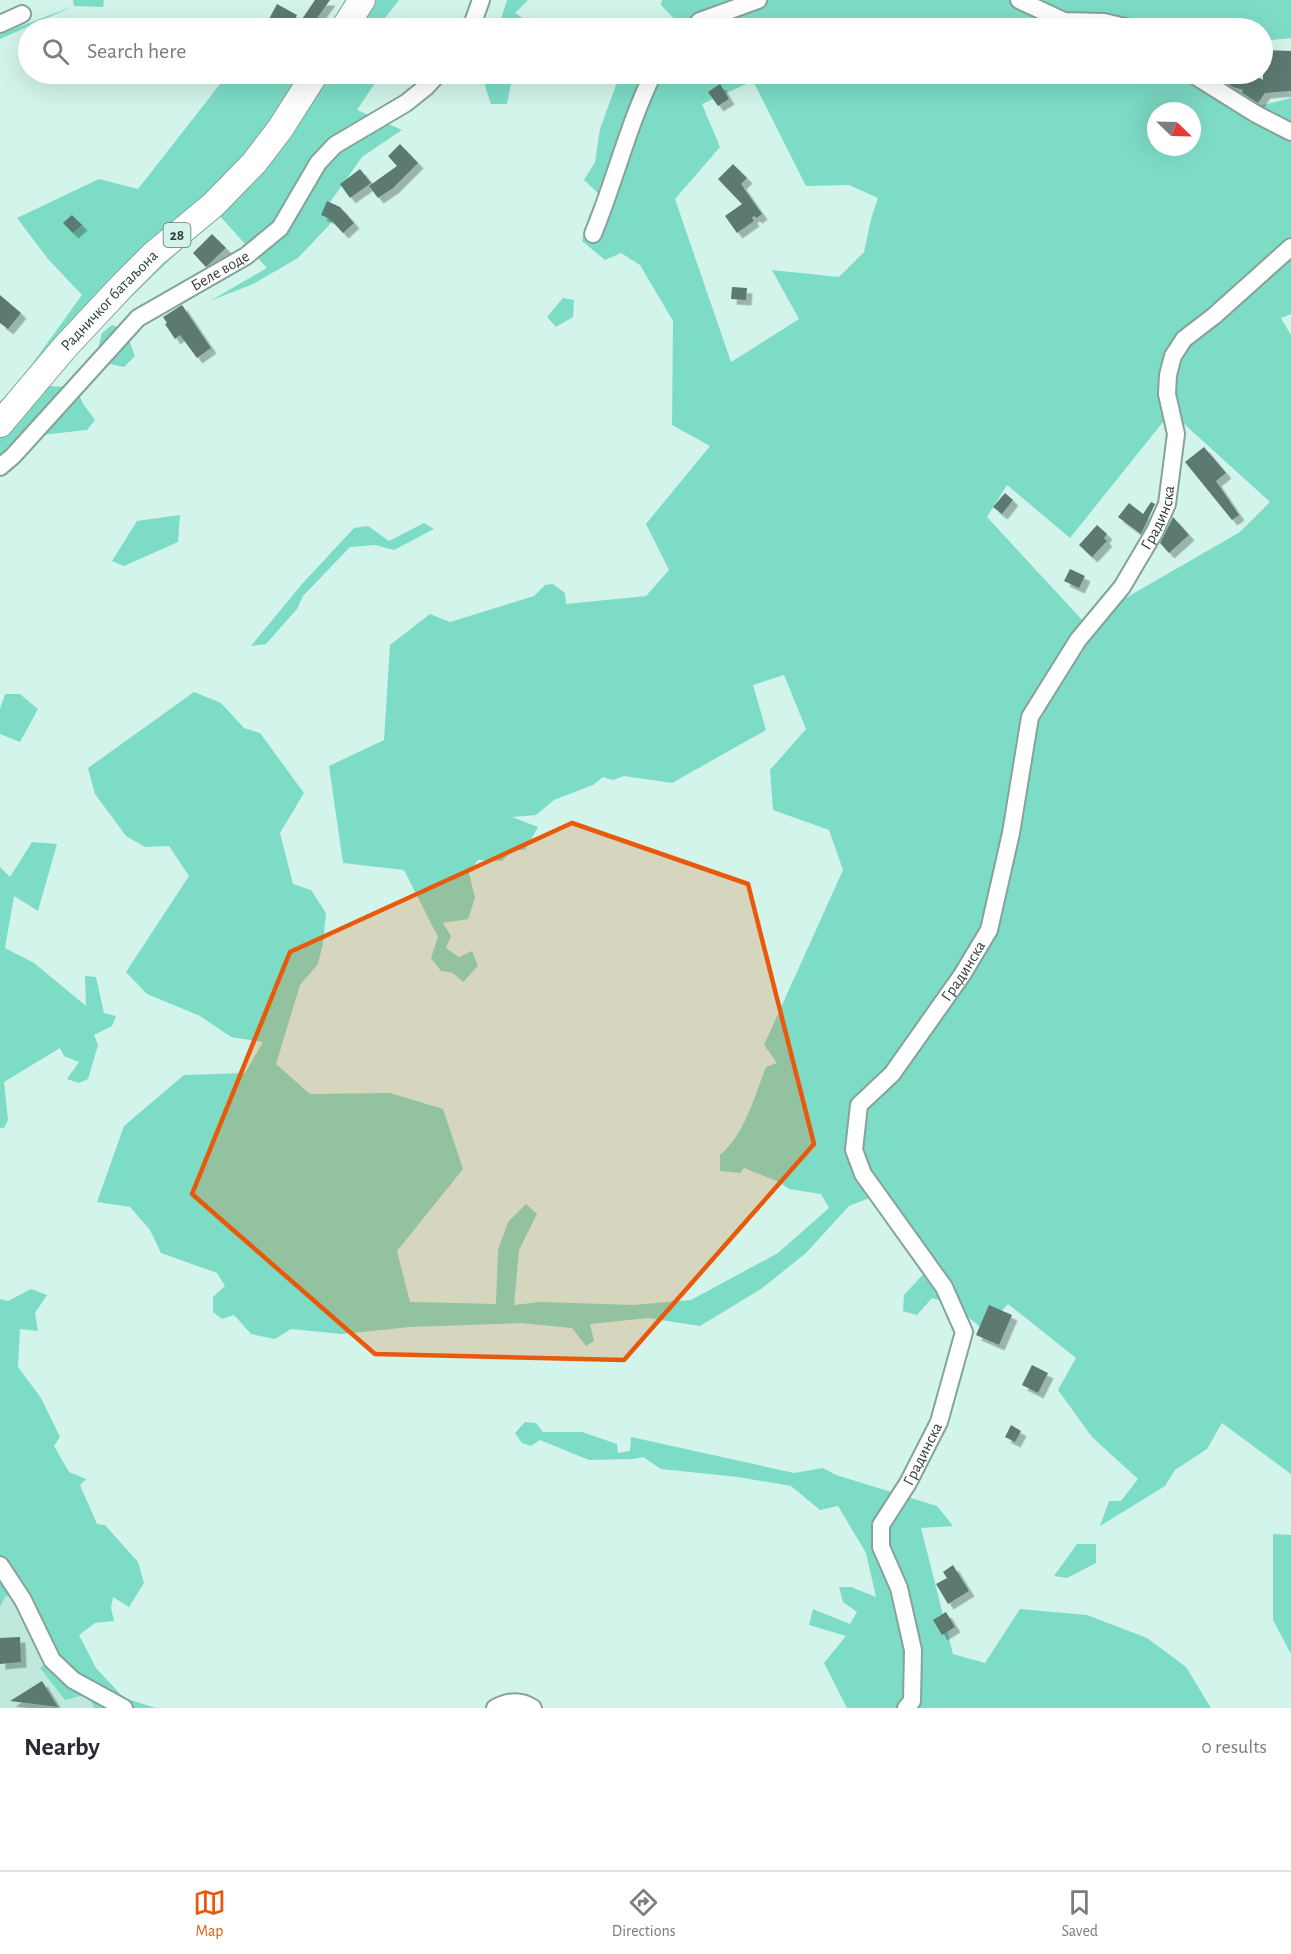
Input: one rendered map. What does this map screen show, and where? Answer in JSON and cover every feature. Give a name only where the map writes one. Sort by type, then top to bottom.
[{"type":"main road","points":[[350,18],[362,0]]},
{"type":"main road","name":"Радничког батаљона","points":[[0,424],[65,346],[122,286],[154,255],[213,205],[254,163],[280,129],[309,84]]},
{"type":"street","points":[[475,18],[482,0]]},
{"type":"street","points":[[708,18],[758,0]]},
{"type":"street","points":[[1019,0],[1058,18]]},
{"type":"street","points":[[0,24],[22,14]]},
{"type":"street","name":"Беле воде","points":[[0,467],[13,456],[138,318],[246,256],[280,228],[318,164],[335,145],[406,103],[429,84]]},
{"type":"street","points":[[593,234],[609,195],[634,116],[648,84]]},
{"type":"street","points":[[1208,84],[1256,114],[1291,132]]},
{"type":"street","name":"Градинска","points":[[906,1708],[912,1701],[913,1650],[899,1588],[881,1547],[881,1525],[909,1483],[939,1422],[964,1332],[944,1287],[863,1174],[855,1150],[859,1105],[891,1074],[962,975],[989,930],[1011,833],[1030,717],[1078,640],[1122,587],[1155,531],[1167,504],[1176,434],[1167,394],[1168,375],[1173,356],[1184,339],[1214,316],[1291,247]]},
{"type":"street","points":[[0,1565],[23,1600],[52,1660],[73,1680],[124,1708]]},
{"type":"street","points":[[495,1708],[506,1702],[525,1703],[533,1708]]},
{"type":"highlighted area","points":[[572,823],[748,884],[814,1144],[624,1360],[375,1354],[192,1194],[290,952]]},
{"type":"shaded area","points":[[23,1590],[57,1655],[40,1668],[88,1694],[94,1708],[0,1708],[0,1607],[5,1597]]},
{"type":"green space","points":[[73,0],[104,0],[103,7],[74,6]]},
{"type":"green space","points":[[345,0],[399,0],[385,18],[335,18]]},
{"type":"green space","points":[[507,0],[528,0],[515,13],[523,18],[501,18]]},
{"type":"green space","points":[[662,0],[1291,0],[1291,38],[1273,40],[1273,18],[673,18],[661,5]]},
{"type":"green space","points":[[74,6],[47,18],[42,18]]},
{"type":"green space","points":[[18,27],[18,31],[0,39],[0,34]]},
{"type":"green space","points":[[220,84],[374,84],[357,110],[402,130],[362,157],[323,212],[333,221],[298,258],[253,284],[210,301],[267,268],[218,214],[134,294],[46,386],[75,387],[95,420],[87,430],[41,435],[0,467],[0,401],[14,389],[82,295],[48,259],[17,218],[99,179],[138,189]]},
{"type":"green space","points":[[485,84],[511,84],[507,104],[491,104]]},
{"type":"green space","points":[[616,84],[746,84],[702,104],[720,147],[675,199],[731,362],[799,319],[772,270],[839,277],[864,252],[878,198],[849,185],[806,186],[755,84],[1211,84],[1235,112],[1291,98],[1291,314],[1281,318],[1291,335],[1291,1474],[1222,1423],[1207,1449],[1175,1470],[1165,1486],[1100,1526],[1109,1501],[1121,1501],[1138,1479],[1092,1437],[1058,1390],[1076,1358],[1008,1304],[984,1330],[952,1304],[932,1298],[917,1315],[903,1311],[904,1295],[929,1268],[872,1197],[849,1206],[806,1253],[761,1289],[700,1326],[648,1318],[590,1324],[594,1341],[586,1346],[572,1328],[521,1323],[410,1327],[342,1334],[291,1329],[275,1339],[251,1334],[234,1315],[222,1319],[213,1312],[213,1297],[225,1286],[217,1273],[161,1253],[150,1230],[130,1207],[97,1202],[124,1126],[184,1075],[245,1073],[263,1042],[231,1037],[200,1016],[147,994],[126,972],[189,876],[169,846],[145,847],[126,836],[95,794],[88,768],[194,692],[221,703],[244,728],[260,733],[304,793],[280,833],[293,884],[311,890],[326,913],[323,943],[318,964],[300,985],[276,1064],[310,1094],[390,1093],[443,1109],[463,1169],[397,1251],[410,1302],[496,1304],[498,1250],[508,1222],[526,1204],[537,1214],[519,1250],[514,1305],[541,1302],[633,1305],[691,1300],[778,1253],[829,1208],[821,1194],[789,1189],[779,1182],[744,1168],[740,1173],[720,1171],[720,1155],[736,1137],[742,1126],[766,1067],[777,1063],[764,1045],[843,870],[829,830],[773,810],[770,770],[806,729],[784,675],[753,685],[766,730],[672,783],[624,776],[613,780],[603,777],[593,785],[554,800],[536,815],[512,817],[538,827],[525,850],[513,850],[502,861],[478,860],[469,873],[475,898],[468,919],[443,923],[451,936],[446,948],[459,957],[472,951],[478,966],[463,982],[453,973],[441,971],[431,958],[438,937],[404,870],[343,863],[329,766],[384,740],[390,645],[430,614],[450,622],[534,596],[545,585],[553,584],[565,593],[566,604],[646,596],[669,570],[646,524],[710,446],[672,425],[673,321],[640,265],[621,253],[605,260],[582,241],[589,216],[600,195],[584,180],[595,162],[600,129]],"holes":[[[1171,412],[1270,502],[1240,532],[1084,622],[987,517],[1007,485],[1070,538]]]},
{"type":"green space","points":[[563,298],[574,300],[573,317],[556,327],[547,317]]},
{"type":"green space","points":[[112,325],[125,330],[135,356],[124,367],[95,361],[102,333]]},
{"type":"green space","points":[[180,515],[178,542],[124,566],[112,561],[137,521]]},
{"type":"green space","points":[[424,523],[434,529],[394,550],[375,545],[350,547],[303,596],[297,609],[266,644],[251,646],[302,584],[354,528],[368,526],[389,541]]},
{"type":"green space","points":[[5,694],[20,694],[38,709],[20,742],[0,734],[0,709]]},
{"type":"green space","points":[[32,842],[57,844],[38,911],[14,896],[5,948],[34,963],[86,1006],[85,976],[96,977],[104,1013],[116,1016],[112,1026],[94,1035],[98,1045],[88,1079],[79,1083],[67,1079],[79,1062],[64,1056],[60,1048],[4,1082],[8,1120],[4,1128],[0,1128],[0,867],[10,877]]},
{"type":"green space","points":[[31,1289],[47,1295],[35,1313],[38,1331],[20,1329],[18,1367],[41,1398],[60,1437],[54,1446],[69,1472],[86,1479],[80,1485],[97,1524],[105,1525],[138,1562],[144,1583],[129,1607],[113,1597],[111,1608],[114,1621],[95,1623],[79,1635],[96,1668],[124,1698],[156,1708],[94,1708],[88,1694],[65,1700],[40,1668],[57,1655],[22,1590],[5,1597],[0,1607],[0,1299],[8,1301]]},
{"type":"green space","points":[[525,1422],[536,1423],[543,1432],[582,1432],[617,1444],[618,1453],[630,1451],[631,1437],[794,1473],[823,1468],[836,1475],[937,1506],[953,1526],[921,1528],[953,1654],[985,1663],[1020,1609],[1087,1615],[1147,1638],[1186,1667],[1211,1708],[847,1708],[824,1663],[846,1636],[809,1625],[813,1609],[850,1624],[857,1612],[843,1602],[839,1587],[851,1587],[876,1597],[866,1553],[838,1506],[820,1510],[791,1486],[738,1477],[661,1469],[643,1457],[589,1460],[540,1440],[531,1446],[522,1443],[515,1433]]},
{"type":"green space","points":[[1273,1534],[1291,1535],[1291,1654],[1273,1620]]},
{"type":"green space","points":[[1077,1544],[1096,1544],[1096,1563],[1067,1578],[1054,1576]]},
{"type":"building","points":[[315,0],[330,0],[317,18],[303,18]]},
{"type":"building","points":[[277,4],[297,15],[295,18],[270,18]]},
{"type":"building","points":[[1273,50],[1291,51],[1291,91],[1265,93],[1258,103],[1242,93],[1243,90],[1228,84],[1273,84]]},
{"type":"building","points":[[720,84],[729,99],[718,106],[708,92]]},
{"type":"building","points":[[400,144],[418,163],[393,188],[378,198],[369,186],[397,166],[388,156]]},
{"type":"building","points":[[733,164],[747,178],[741,184],[762,214],[757,218],[754,216],[752,218],[754,221],[737,233],[725,216],[742,204],[718,179]]},
{"type":"building","points":[[360,169],[371,183],[350,198],[340,184]]},
{"type":"building","points":[[327,201],[340,207],[354,223],[343,233],[330,219],[321,215]]},
{"type":"building","points":[[72,215],[82,225],[73,233],[63,223]]},
{"type":"building","points":[[212,234],[226,248],[206,267],[193,253]]},
{"type":"building","points":[[732,287],[747,288],[746,300],[731,299]]},
{"type":"building","points":[[0,295],[21,313],[8,329],[0,323]]},
{"type":"building","points":[[182,305],[211,348],[197,358],[180,335],[175,339],[163,317]]},
{"type":"building","points":[[1204,447],[1226,473],[1216,481],[1239,515],[1232,520],[1185,462]]},
{"type":"building","points":[[1005,493],[1013,500],[1002,514],[993,507]]},
{"type":"building","points":[[1151,502],[1155,504],[1141,534],[1118,517],[1129,503],[1143,514]]},
{"type":"building","points":[[1173,517],[1189,535],[1169,553],[1160,543]]},
{"type":"building","points":[[1097,525],[1107,534],[1104,538],[1107,541],[1092,557],[1079,545]]},
{"type":"building","points":[[1070,569],[1085,576],[1079,588],[1064,581]]},
{"type":"building","points":[[989,1305],[1012,1315],[999,1345],[976,1335]]},
{"type":"building","points":[[1032,1365],[1048,1373],[1038,1393],[1022,1385]]},
{"type":"building","points":[[1011,1425],[1021,1431],[1015,1442],[1005,1437]]},
{"type":"building","points":[[953,1565],[969,1591],[948,1604],[936,1584],[947,1578],[943,1572]]},
{"type":"building","points":[[946,1612],[955,1627],[942,1635],[933,1620]]},
{"type":"building","points":[[20,1637],[21,1662],[0,1664],[0,1638]]},
{"type":"building","points":[[42,1681],[58,1707],[10,1701]]}]
